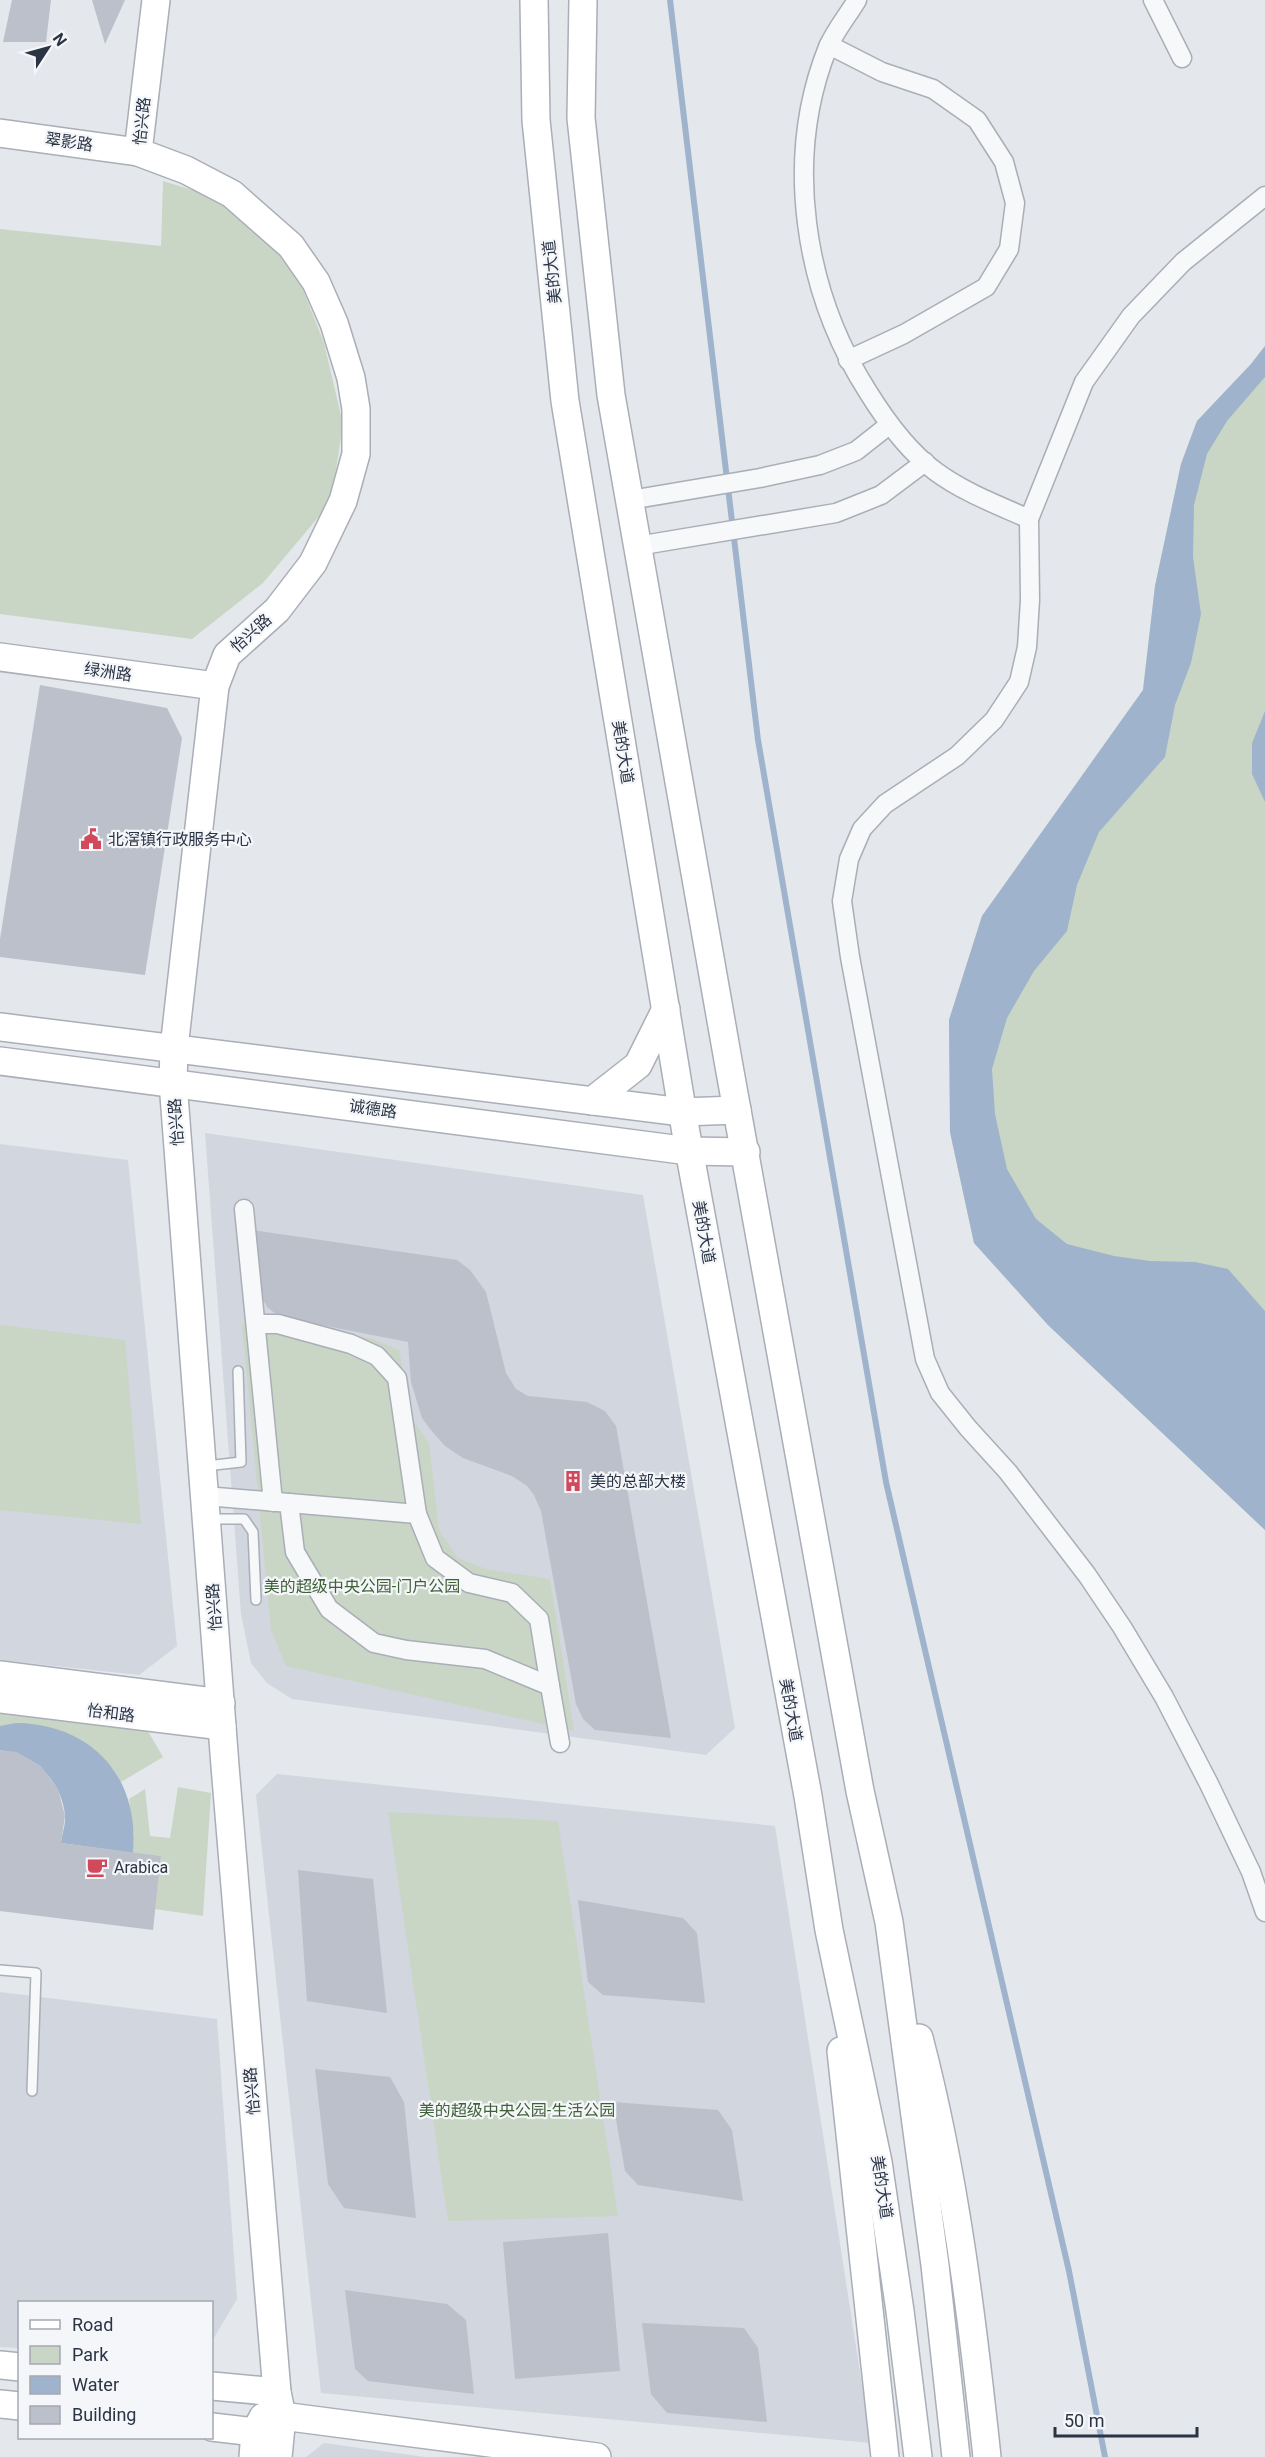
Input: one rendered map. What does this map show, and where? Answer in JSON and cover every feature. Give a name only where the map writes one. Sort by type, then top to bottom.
[{"type":"main road","name":"怡兴路","points":[[156,0],[138,152],[186,170],[232,194],[291,246],[316,282],[334,323],[351,378],[354,399],[356,454],[343,501],[314,564],[277,610],[227,655],[215,686],[174,1048],[173,1082],[279,2404],[278,2457]]},
{"type":"main road","name":"美的大道","points":[[534,0],[536,120],[565,401],[682,1113],[808,1796],[829,1930],[878,2162],[918,2457]]},
{"type":"main road","points":[[583,0],[581,118],[611,395],[860,1791],[889,1922],[930,2079],[948,2169],[972,2328],[987,2457]]},
{"type":"main road","name":"翠影路","points":[[0,133],[138,152]]},
{"type":"main road","name":"绿洲路","points":[[0,657],[215,686]]},
{"type":"main road","points":[[592,1101],[638,1065],[666,1008]]},
{"type":"main road","points":[[0,1027],[682,1113],[737,1110]]},
{"type":"main road","name":"诚德路","points":[[0,1061],[689,1151],[746,1152]]},
{"type":"main road","name":"怡和路","points":[[0,1675],[222,1714]]},
{"type":"main road","name":"怡和路","points":[[0,1700],[222,1714]]},
{"type":"main road","points":[[889,1922],[935,2265],[956,2457]]},
{"type":"main road","points":[[829,1930],[851,2155],[885,2457]]},
{"type":"main road","points":[[0,2365],[18,2367]]},
{"type":"main road","points":[[213,2386],[279,2404],[597,2457]]},
{"type":"main road","points":[[0,2404],[18,2406]]},
{"type":"main road","points":[[213,2427],[254,2445],[279,2404]]},
{"type":"street","points":[[857,0],[829,45],[816,87],[806,138],[804,191],[808,238],[820,293],[848,360],[889,425],[935,471],[977,496],[1029,519]]},
{"type":"street","points":[[1153,0],[1182,58]]},
{"type":"street","points":[[829,45],[882,72],[933,89],[977,120],[1004,162],[1016,204],[1009,249],[986,287],[904,334],[848,360]]},
{"type":"street","points":[[1265,196],[1183,262],[1131,316],[1084,382],[1029,519],[1030,600],[1027,647],[1019,682],[994,720],[957,756],[885,804],[862,829],[849,859],[842,901],[849,957],[925,1359],[940,1393],[1008,1472],[1087,1575],[1122,1627],[1164,1697],[1209,1784],[1251,1872],[1265,1912]]},
{"type":"street","points":[[630,501],[820,465],[856,450],[889,425]]},
{"type":"street","points":[[637,546],[836,513],[881,495],[926,462]]},
{"type":"street","points":[[244,1209],[256,1324],[281,1503],[295,1552],[329,1609],[374,1643],[406,1650],[485,1659],[550,1686]]},
{"type":"street","points":[[256,1324],[278,1324],[351,1344],[377,1356],[397,1377],[417,1514],[435,1558],[470,1583],[512,1593],[539,1619],[560,1743]]},
{"type":"street","points":[[206,1507],[281,1503],[417,1514]]},
{"type":"lane","points":[[203,1467],[241,1462],[238,1371]]},
{"type":"lane","points":[[206,1507],[244,1520],[253,1532],[256,1600]]},
{"type":"lane","points":[[0,1970],[36,1973],[32,2091]]},
{"type":"shaded area","points":[[205,1133],[643,1195],[735,1728],[706,1755],[292,1699],[267,1683],[251,1663],[241,1614]]},
{"type":"shaded area","points":[[0,1144],[128,1160],[177,1646],[139,1675],[0,1660]]},
{"type":"shaded area","points":[[277,1774],[775,1826],[871,2443],[321,2393],[256,1795]]},
{"type":"shaded area","points":[[0,1992],[217,2019],[237,2299],[213,2339],[213,2301],[18,2301],[18,2348],[0,2347]]},
{"type":"shaded area","points":[[324,2443],[425,2457],[306,2457]]},
{"type":"green space","points":[[163,181],[218,198],[261,232],[298,277],[324,343],[343,424],[331,502],[263,583],[192,639],[0,614],[0,229],[161,246]]},
{"type":"green space","points":[[1265,346],[1265,1530],[1048,1325],[974,1243],[950,1132],[949,1020],[982,916],[1143,690],[1155,586],[1181,464],[1197,421]]},
{"type":"green space","name":"美的超级中央公园-门户公园","points":[[267,1316],[373,1339],[399,1350],[412,1418],[429,1444],[439,1530],[458,1558],[489,1570],[550,1579],[574,1731],[286,1666],[271,1630],[242,1325]]},
{"type":"green space","points":[[0,1325],[125,1340],[141,1524],[0,1510]]},
{"type":"green space","points":[[0,1705],[143,1723],[163,1757],[121,1782],[112,1767],[0,1726]]},
{"type":"green space","points":[[178,1787],[211,1793],[203,1916],[155,1909],[161,1856],[133,1853],[134,1835],[129,1799],[145,1789],[150,1836],[170,1838]]},
{"type":"green space","name":"美的超级中央公园-生活公园","points":[[388,1812],[558,1821],[618,2216],[448,2221]]},
{"type":"water","points":[[1265,346],[1265,377],[1227,421],[1207,454],[1194,505],[1193,557],[1201,614],[1191,663],[1175,705],[1165,757],[1099,832],[1077,885],[1067,931],[1034,971],[1007,1018],[992,1069],[995,1114],[1007,1169],[1036,1219],[1067,1244],[1114,1256],[1150,1261],[1195,1262],[1228,1269],[1265,1311],[1265,1530],[1048,1325],[974,1243],[950,1132],[949,1020],[982,916],[1143,690],[1155,586],[1181,464],[1197,421]]},
{"type":"water","points":[[1265,711],[1265,802],[1252,774],[1252,743]]},
{"type":"water","points":[[16,1723],[43,1726],[67,1733],[88,1745],[106,1760],[119,1779],[128,1801],[133,1826],[133,1853],[61,1843],[65,1815],[58,1790],[52,1780],[44,1771],[24,1757],[0,1750],[0,1726]]},
{"type":"building","points":[[12,0],[51,0],[46,42],[3,42]]},
{"type":"building","points":[[92,0],[125,0],[105,44]]},
{"type":"building","name":"北滘镇行政服务中心","points":[[40,685],[167,708],[182,738],[145,975],[0,957],[0,939]]},
{"type":"building","name":"美的总部大楼","points":[[252,1230],[457,1260],[470,1270],[486,1292],[506,1373],[516,1389],[528,1396],[587,1402],[605,1411],[616,1426],[671,1738],[595,1730],[583,1719],[576,1704],[541,1511],[534,1495],[527,1486],[512,1476],[463,1458],[445,1446],[430,1429],[422,1418],[411,1382],[408,1342],[280,1317],[268,1308],[261,1297]]},
{"type":"building","points":[[0,1750],[17,1752],[41,1766],[58,1789],[65,1816],[61,1843],[161,1856],[153,1930],[0,1911]]},
{"type":"building","points":[[298,1870],[373,1879],[387,2013],[307,2001]]},
{"type":"building","points":[[578,1900],[683,1918],[697,1933],[705,2003],[603,1995],[588,1982]]},
{"type":"building","points":[[315,2069],[390,2077],[404,2102],[416,2218],[344,2208],[328,2184]]},
{"type":"building","points":[[613,2102],[718,2110],[732,2130],[743,2201],[638,2185],[625,2171]]},
{"type":"building","points":[[608,2233],[620,2371],[515,2379],[503,2242]]},
{"type":"building","points":[[345,2290],[447,2304],[466,2320],[474,2394],[368,2381],[355,2369]]},
{"type":"building","points":[[642,2323],[744,2328],[758,2348],[767,2422],[667,2413],[651,2394]]},
{"type":"waterway","points":[[670,0],[758,740],[886,1482],[1069,2271],[1105,2457]]},
{"type":"place","name":"北滘镇行政服务中心","points":[[91,839]]},
{"type":"place","name":"美的总部大楼","points":[[573,1481]]},
{"type":"place","name":"Arabica","points":[[97,1867]]}]
